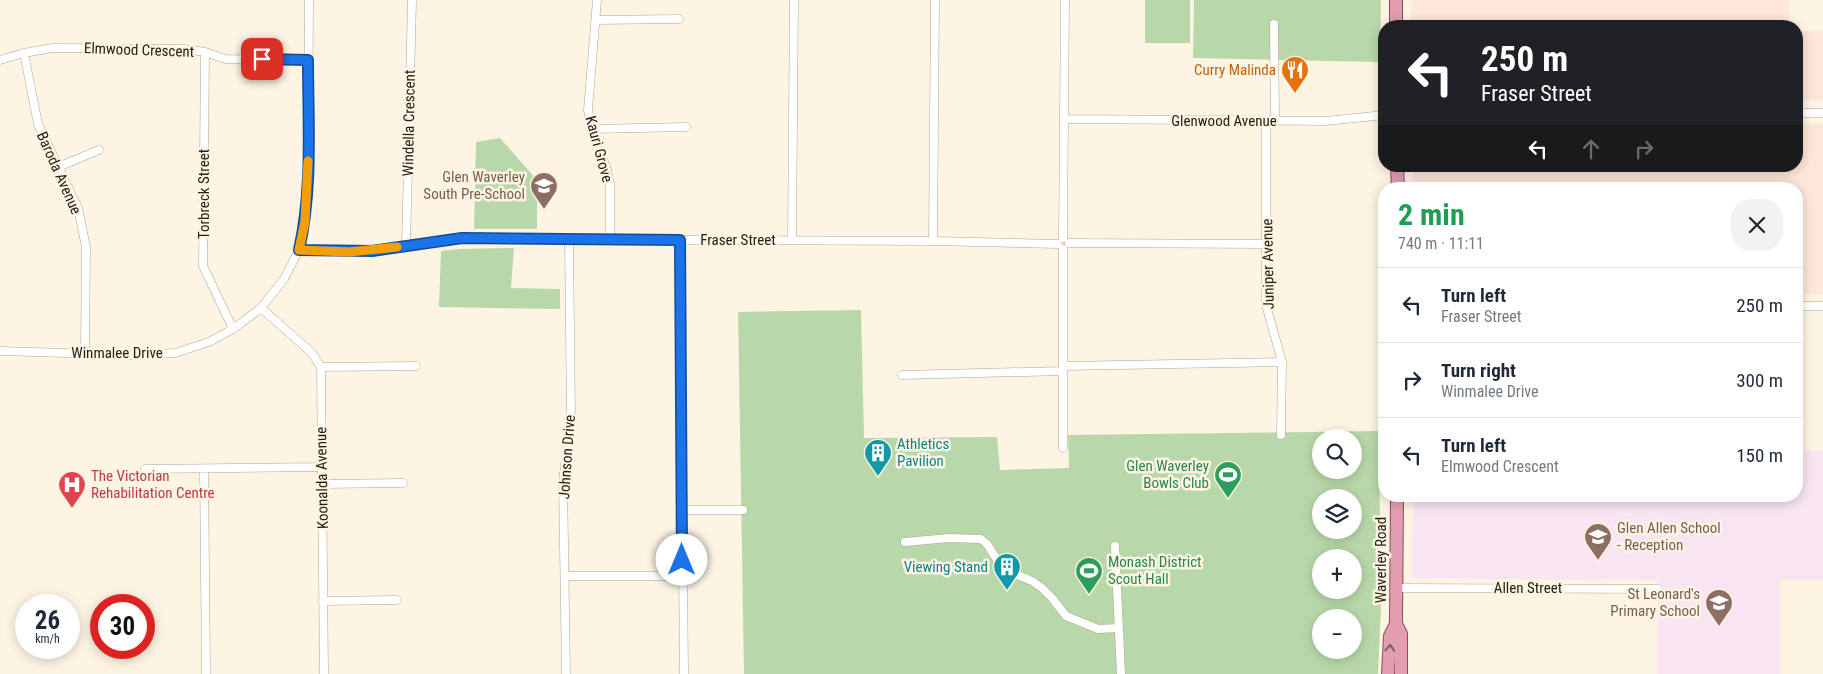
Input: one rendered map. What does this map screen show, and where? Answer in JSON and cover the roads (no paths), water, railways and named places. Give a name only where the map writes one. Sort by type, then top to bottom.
[{"type":"main road","points":[[1396,0],[1396,20]]},
{"type":"main road","name":"Waverley Road","points":[[1388,674],[1390,636],[1396,624],[1397,502]]},
{"type":"main road","name":"Waverley Road","points":[[1396,624],[1401,634],[1401,674]]},
{"type":"street","name":"Winmalee Drive","points":[[0,351],[132,355],[175,353],[209,342],[233,329],[261,308],[284,278],[299,250],[305,222],[308,190],[309,0]]},
{"type":"street","name":"Windella Crescent","points":[[406,246],[412,0]]},
{"type":"street","name":"Kauri Grove","points":[[597,0],[588,110],[595,144],[606,166],[610,184],[610,239]]},
{"type":"street","points":[[792,240],[794,0]]},
{"type":"street","points":[[933,241],[935,0]]},
{"type":"street","points":[[1063,448],[1065,0]]},
{"type":"street","points":[[596,20],[679,19]]},
{"type":"street","name":"Juniper Avenue","points":[[1274,24],[1266,305],[1282,362],[1282,435]]},
{"type":"street","name":"Elmwood Crescent","points":[[0,60],[52,48],[184,49],[205,52],[225,59],[308,60]]},
{"type":"street","name":"Torbreck Street","points":[[205,52],[204,266],[233,329]]},
{"type":"street","name":"Baroda Avenue","points":[[24,53],[38,124],[78,208],[86,248],[86,353]]},
{"type":"street","points":[[1803,114],[1823,114]]},
{"type":"street","name":"Glenwood Avenue","points":[[1064,119],[1326,121],[1378,116]]},
{"type":"street","points":[[591,129],[686,127]]},
{"type":"street","points":[[58,167],[99,150]]},
{"type":"street","name":"Fraser Street","points":[[299,250],[372,251],[462,238],[1267,244]]},
{"type":"street","name":"Johnson Drive","points":[[566,674],[563,481],[571,418],[569,239]]},
{"type":"street","points":[[680,240],[684,674]]},
{"type":"street","points":[[1803,306],[1823,306]]},
{"type":"street","points":[[261,308],[312,353],[321,367],[416,366]]},
{"type":"street","points":[[902,374],[1282,362]]},
{"type":"street","name":"Koonalda Avenue","points":[[321,367],[324,674]]},
{"type":"street","points":[[145,469],[321,467]]},
{"type":"street","points":[[204,469],[206,674]]},
{"type":"street","points":[[322,484],[403,483]]},
{"type":"street","points":[[682,510],[743,510]]},
{"type":"street","points":[[905,542],[949,538],[978,538],[986,544],[1003,569],[1032,581],[1042,588],[1066,616],[1098,628],[1119,628]]},
{"type":"street","points":[[1115,546],[1121,674]]},
{"type":"street","points":[[565,576],[682,576]]},
{"type":"street","name":"Allen Street","points":[[1397,588],[1658,589]]},
{"type":"street","points":[[323,600],[397,600]]},
{"type":"place","name":"Curry Malinda","points":[[1295,94]]},
{"type":"place","name":"Glen Waverley South Pre-School","points":[[544,210]]},
{"type":"place","name":"Athletics Pavilion","points":[[878,477]]},
{"type":"place","name":"Glen Waverley Bowls Club","points":[[1228,499]]},
{"type":"place","name":"The Victorian Rehabilitation Centre","points":[[72,509]]},
{"type":"place","name":"Glen Allen School - Reception","points":[[1598,561]]},
{"type":"place","name":"Viewing Stand","points":[[1007,591]]},
{"type":"place","name":"Monash District Scout Hall","points":[[1089,595]]},
{"type":"place","name":"St Leonard's Primary School","points":[[1719,627]]}]
